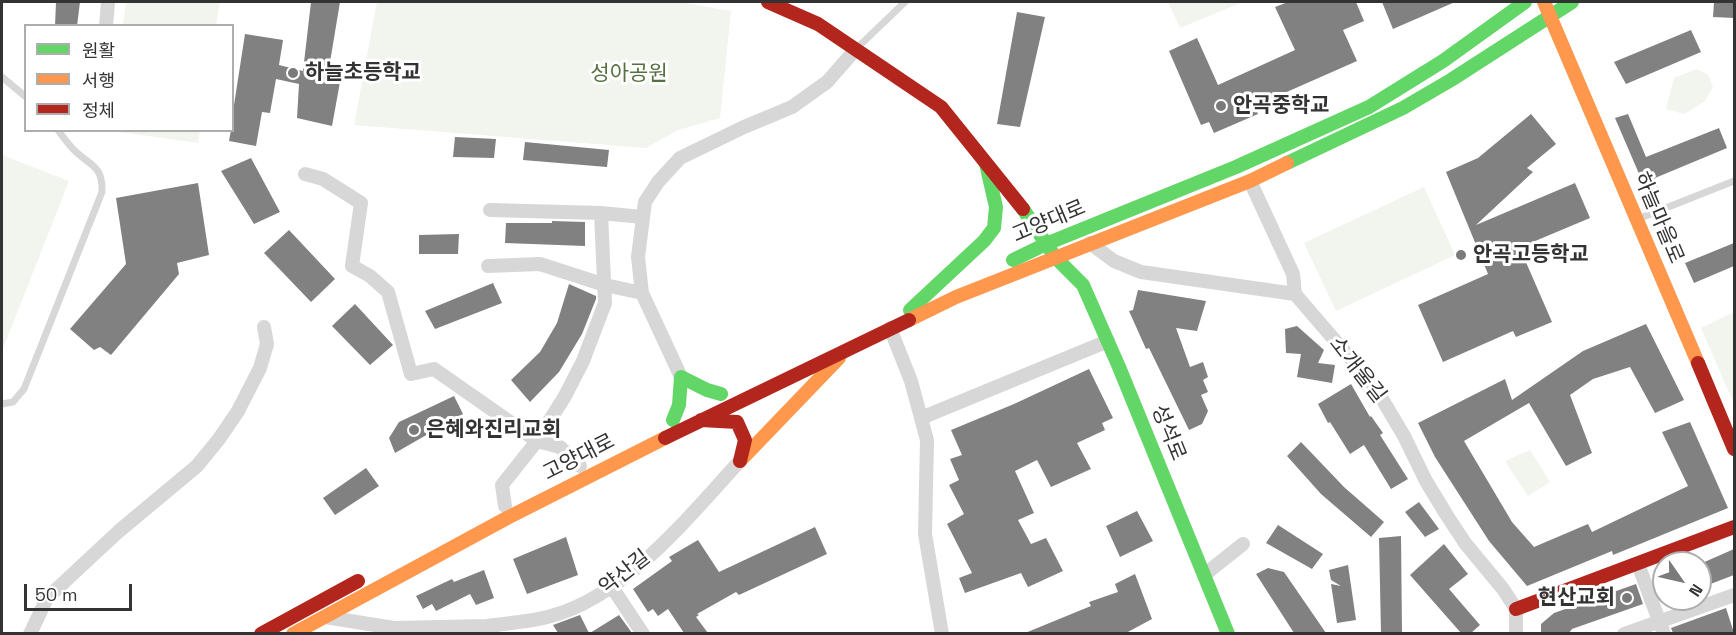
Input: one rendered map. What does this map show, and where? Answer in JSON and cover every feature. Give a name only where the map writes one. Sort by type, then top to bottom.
[{"type":"main road","name":"성석로","points":[[768,2],[818,24],[941,107],[1023,210],[1055,257],[1083,285],[1228,633]]},
{"type":"main road","name":"고양대로","points":[[773,370],[910,310],[1046,244],[1236,167],[1369,107],[1443,61],[1524,2]]},
{"type":"main road","name":"하늘마을로","points":[[1544,2],[1734,449]]},
{"type":"main road","name":"고양대로","points":[[293,633],[507,518],[700,420],[890,328],[956,297],[1250,180],[1403,108],[1572,2]]},
{"type":"main road","points":[[910,310],[984,241],[994,228],[996,207],[986,164]]},
{"type":"main road","points":[[740,461],[849,348]]},
{"type":"main road","name":"고양대로","points":[[421,549],[726,391],[707,390],[681,377]]},
{"type":"main road","points":[[673,420],[679,405],[681,377]]},
{"type":"main road","points":[[700,420],[737,422],[745,440],[740,461]]},
{"type":"main road","points":[[1516,609],[1734,527]]},
{"type":"main road","points":[[261,633],[370,575]]},
{"type":"street","points":[[106,24],[108,2]]},
{"type":"street","points":[[681,377],[642,293],[638,257],[645,202],[658,182],[680,159],[744,127],[792,107],[826,82],[856,49]]},
{"type":"street","name":"고양대로","points":[[305,174],[323,179],[361,203],[352,266],[370,276],[388,292],[411,374],[434,369],[537,441],[560,447],[580,466]]},
{"type":"street","points":[[1090,243],[1114,261],[1141,272],[1295,294],[1293,273],[1250,180]]},
{"type":"street","points":[[490,210],[602,213],[642,217]]},
{"type":"street","points":[[505,506],[502,485],[537,441],[565,396],[584,361],[605,303],[602,213]]},
{"type":"street","points":[[488,266],[540,264],[605,285],[642,293]]},
{"type":"street","name":"소개울길","points":[[1295,294],[1375,387],[1446,514],[1465,543],[1503,589],[1516,609]]},
{"type":"street","points":[[30,633],[47,598],[119,531],[197,466],[219,439],[238,411],[260,368],[267,344],[264,327]]},
{"type":"street","points":[[890,328],[911,381],[927,440],[925,534],[942,633]]},
{"type":"street","points":[[921,418],[1107,341]]},
{"type":"street","name":"약산길","points":[[305,609],[323,617],[394,628],[490,629],[551,616],[577,607],[612,587],[648,557],[740,461]]},
{"type":"street","points":[[1204,576],[1243,544]]},
{"type":"street","points":[[1638,564],[1662,627]]},
{"type":"street","points":[[612,587],[643,633]]},
{"type":"street","points":[[1624,633],[1662,627],[1733,600]]},
{"type":"street","points":[[1516,609],[1516,633]]},
{"type":"lane","points":[[856,49],[905,2]]},
{"type":"lane","points":[[2,77],[24,95]]},
{"type":"lane","points":[[2,404],[9,404],[18,398],[24,389],[102,192],[103,180],[99,171],[74,151],[60,132]]},
{"type":"lane","points":[[1636,220],[1734,181]]},
{"type":"green space","points":[[126,2],[220,2],[216,24],[123,24]]},
{"type":"green space","name":"성아공원","points":[[377,2],[680,2],[731,11],[720,118],[678,130],[646,148],[354,125]]},
{"type":"green space","points":[[1168,2],[1243,2],[1180,28]]},
{"type":"green space","points":[[1697,69],[1708,75],[1713,87],[1704,102],[1684,114],[1666,109],[1674,78]]},
{"type":"green space","points":[[120,132],[200,132],[198,143]]},
{"type":"green space","points":[[2,155],[69,181],[2,351]]},
{"type":"green space","points":[[1424,187],[1455,255],[1336,311],[1304,243]]},
{"type":"green space","points":[[1734,312],[1734,404],[1701,328]]},
{"type":"green space","points":[[1530,450],[1550,482],[1528,496],[1505,461]]},
{"type":"building","points":[[56,2],[80,2],[77,24],[55,24]]},
{"type":"building","points":[[311,2],[340,2],[329,68],[342,71],[332,126],[297,118],[299,84],[276,79],[270,113],[262,112],[256,146],[229,141],[231,132],[234,132],[234,105],[245,34],[283,40],[279,65],[303,71]]},
{"type":"building","points":[[1288,2],[1356,2],[1364,21],[1343,30],[1357,61],[1255,106],[1258,114],[1214,133],[1209,122],[1201,125],[1169,51],[1197,38],[1218,85],[1295,50],[1275,7]]},
{"type":"building","points":[[1382,2],[1455,2],[1393,29]]},
{"type":"building","points":[[1714,2],[1734,2],[1734,18],[1713,17]]},
{"type":"building","points":[[1017,12],[1045,17],[1020,127],[997,124]]},
{"type":"building","points":[[1691,30],[1701,52],[1626,84],[1614,62]]},
{"type":"building","points":[[1531,114],[1556,144],[1527,168],[1533,172],[1476,225],[1575,183],[1590,218],[1528,244],[1533,257],[1525,260],[1552,322],[1516,337],[1513,331],[1443,362],[1418,305],[1488,274],[1446,172],[1478,158]]},
{"type":"building","points":[[1628,114],[1646,157],[1719,128],[1727,148],[1655,178],[1658,186],[1646,190],[1615,118]]},
{"type":"building","points":[[455,137],[496,139],[494,158],[453,157]]},
{"type":"building","points":[[525,142],[609,150],[607,167],[523,160]]},
{"type":"building","points":[[251,158],[280,212],[254,224],[221,171]]},
{"type":"building","points":[[198,183],[209,255],[177,263],[179,274],[111,355],[100,347],[94,350],[70,329],[126,264],[116,198]]},
{"type":"building","points":[[552,221],[585,222],[585,246],[505,243],[506,223],[552,223]]},
{"type":"building","points":[[289,230],[335,279],[311,302],[264,253]]},
{"type":"building","points":[[459,234],[458,254],[419,254],[419,235]]},
{"type":"building","points":[[1734,243],[1734,266],[1694,283],[1685,263]]},
{"type":"building","points":[[493,283],[502,303],[435,329],[425,311]]},
{"type":"building","points":[[569,284],[596,296],[596,299],[582,334],[559,372],[530,402],[511,380],[540,352],[557,323]]},
{"type":"building","points":[[1138,290],[1206,301],[1197,331],[1176,328],[1190,367],[1203,362],[1208,377],[1203,380],[1208,392],[1201,395],[1208,411],[1202,424],[1189,430],[1149,348],[1146,349],[1129,311],[1133,310]]},
{"type":"building","points":[[355,304],[393,345],[370,365],[332,326]]},
{"type":"building","points":[[1646,324],[1684,400],[1655,413],[1630,367],[1593,379],[1570,395],[1592,453],[1566,466],[1529,403],[1464,441],[1512,522],[1534,547],[1588,524],[1592,532],[1688,486],[1662,432],[1690,422],[1728,508],[1613,555],[1612,551],[1527,586],[1489,541],[1435,457],[1418,423],[1505,379],[1512,400],[1583,351]]},
{"type":"building","points":[[1297,326],[1324,350],[1318,363],[1335,365],[1332,383],[1297,377],[1301,354],[1286,353],[1285,329]]},
{"type":"building","points":[[1089,369],[1113,418],[1102,423],[1105,430],[1077,443],[1091,469],[1051,487],[1037,460],[1015,471],[1034,513],[1018,520],[1031,544],[1046,538],[1063,571],[1028,587],[1021,573],[965,593],[959,578],[972,573],[947,524],[964,514],[949,485],[959,480],[950,459],[962,455],[951,430]]},
{"type":"building","points":[[1351,384],[1370,417],[1383,433],[1380,435],[1408,479],[1391,489],[1364,445],[1350,454],[1330,422],[1328,423],[1318,404]]},
{"type":"building","name":"은혜와진리교회","points":[[454,396],[463,414],[395,453],[389,438],[399,422]]},
{"type":"building","points":[[1301,442],[1344,487],[1384,522],[1371,537],[1321,494],[1287,456]]},
{"type":"building","points":[[366,468],[379,486],[335,515],[323,498]]},
{"type":"building","points":[[1419,502],[1439,529],[1425,537],[1405,512]]},
{"type":"building","points":[[1137,511],[1153,541],[1120,557],[1106,526]]},
{"type":"building","points":[[1278,525],[1323,554],[1312,569],[1266,543]]},
{"type":"building","points":[[815,527],[827,554],[739,595],[736,592],[697,614],[699,615],[696,617],[708,633],[684,633],[668,609],[658,616],[653,609],[648,612],[633,589],[672,561],[669,557],[698,540],[719,572]]},
{"type":"building","points":[[1401,536],[1402,633],[1381,633],[1379,538]]},
{"type":"building","points":[[566,537],[578,575],[527,594],[513,559]]},
{"type":"building","points":[[1444,544],[1468,574],[1449,589],[1480,625],[1471,633],[1461,633],[1410,575]]},
{"type":"building","points":[[1734,549],[1734,575],[1712,583],[1712,559]]},
{"type":"building","points":[[1348,565],[1356,620],[1337,623],[1331,584],[1341,586],[1331,580],[1329,570]]},
{"type":"building","points":[[1268,568],[1284,572],[1326,633],[1294,633],[1256,574]]},
{"type":"building","points":[[484,570],[494,598],[476,605],[470,594],[436,611],[432,604],[423,609],[416,596],[452,579],[454,582]]},
{"type":"building","points":[[1135,574],[1152,619],[1126,633],[1025,633],[1091,606],[1089,602],[1118,592],[1115,584]]},
{"type":"building","points":[[1636,584],[1643,604],[1572,629],[1569,633],[1541,633],[1541,624],[1554,613]]},
{"type":"building","points":[[1726,608],[1734,633],[1673,633],[1671,628]]},
{"type":"building","points":[[580,615],[589,633],[558,633],[553,625]]},
{"type":"building","points":[[619,615],[632,633],[590,633]]},
{"type":"traffic: fast","points":[[1013,260],[1046,244],[1236,167],[1369,107],[1443,61],[1525,2]]},
{"type":"traffic: fast","points":[[1287,163],[1403,108],[1572,2]]},
{"type":"traffic: fast","points":[[910,310],[984,241],[994,228],[996,207],[986,164]]},
{"type":"traffic: fast","points":[[1023,209],[1055,257],[1083,285],[1228,634]]},
{"type":"traffic: fast","points":[[673,420],[679,405],[681,377],[721,394]]},
{"type":"traffic: slow","points":[[1544,2],[1698,363]]},
{"type":"traffic: slow","points":[[909,320],[956,297],[1250,181],[1287,163]]},
{"type":"traffic: slow","points":[[740,461],[839,358]]},
{"type":"traffic: slow","points":[[293,634],[507,518],[665,438]]},
{"type":"traffic: jam","points":[[768,2],[818,24],[941,107],[1023,209]]},
{"type":"traffic: jam","points":[[665,438],[909,320]]},
{"type":"traffic: jam","points":[[1698,363],[1734,449]]},
{"type":"traffic: jam","points":[[701,420],[737,422],[745,440],[740,461]]},
{"type":"traffic: jam","points":[[1516,609],[1734,527]]},
{"type":"traffic: jam","points":[[261,634],[358,581]]},
{"type":"place","name":"하늘초등학교","points":[[293,73]]},
{"type":"place","name":"안곡중학교","points":[[1221,106]]},
{"type":"place","name":"안곡고등학교","points":[[1461,255]]},
{"type":"place","name":"은혜와진리교회","points":[[414,430]]},
{"type":"place","name":"현산교회","points":[[1627,598]]}]
